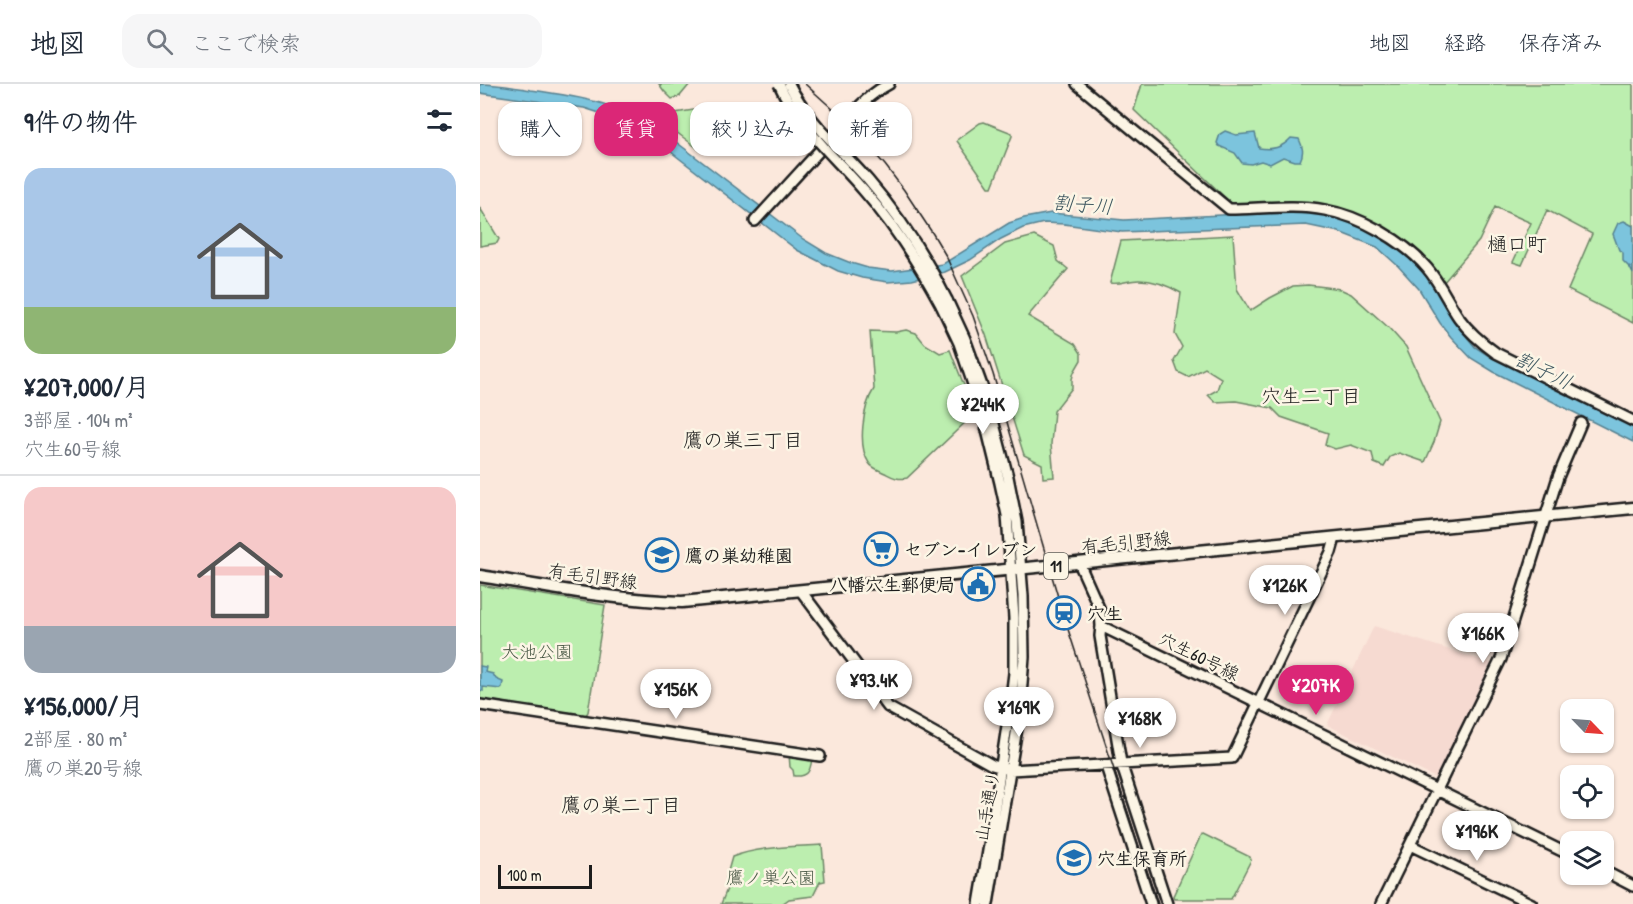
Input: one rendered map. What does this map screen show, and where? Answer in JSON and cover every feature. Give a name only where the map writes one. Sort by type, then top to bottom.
[{"type":"main road","name":"有毛引野線","points":[[480,576],[610,597],[682,602],[1633,508]]},
{"type":"street","points":[[779,84],[805,127],[882,212],[907,245],[944,302]]},
{"type":"street","points":[[789,84],[812,120],[890,207],[926,260],[944,302]]},
{"type":"street","points":[[755,221],[863,101],[889,84]]},
{"type":"street","points":[[1077,84],[1229,210],[1290,207],[1326,210],[1367,224],[1388,236],[1407,248],[1427,268],[1459,318],[1479,341],[1496,353],[1633,421]]},
{"type":"street","name":"山手通り","points":[[944,302],[988,434],[1007,514],[1024,620],[1024,667],[1020,710],[1005,769],[979,904]]},
{"type":"street","points":[[1381,904],[1501,659],[1558,477],[1581,423]]},
{"type":"street","points":[[801,591],[888,706],[992,765],[1005,769],[1107,766],[1121,763],[1232,758],[1313,590],[1334,545],[1335,538]]},
{"type":"street","points":[[1079,563],[1100,610],[1100,636],[1121,763],[1167,904]]},
{"type":"street","name":"穴生60号線","points":[[1101,626],[1560,850]]},
{"type":"street","points":[[480,705],[820,756]]},
{"type":"street","points":[[1107,766],[1151,904]]},
{"type":"street","name":"山手通り","points":[[988,904],[1005,769]]},
{"type":"street","points":[[1410,845],[1532,904]]},
{"type":"street","points":[[1614,876],[1633,886]]},
{"type":"shaded area","points":[[1374,626],[1491,663],[1436,778],[1327,725]]},
{"type":"green space","points":[[659,84],[690,84],[680,96],[672,99]]},
{"type":"green space","points":[[1142,84],[1633,84],[1633,323],[1568,290],[1592,234],[1547,210],[1522,265],[1513,262],[1531,223],[1495,207],[1479,241],[1443,283],[1432,266],[1410,246],[1359,216],[1234,206],[1134,110]]},
{"type":"green space","points":[[690,111],[690,143],[678,133],[678,113]]},
{"type":"green space","points":[[984,122],[1012,133],[992,187],[989,187],[957,141]]},
{"type":"green space","points":[[480,208],[499,239],[497,243],[480,246]]},
{"type":"green space","points":[[1233,235],[1237,289],[1250,311],[1293,286],[1308,285],[1340,289],[1351,294],[1389,328],[1406,347],[1440,422],[1425,462],[1399,453],[1390,457],[1384,467],[1374,463],[1372,453],[1351,445],[1335,449],[1325,445],[1328,433],[1281,417],[1272,408],[1236,401],[1215,402],[1208,395],[1217,390],[1221,378],[1205,368],[1188,377],[1178,372],[1174,361],[1182,347],[1175,334],[1181,293],[1166,285],[1150,281],[1110,283],[1121,241]]},
{"type":"green space","points":[[1034,236],[1054,246],[1058,261],[1068,269],[1028,316],[1075,344],[1081,353],[1081,360],[1072,379],[1072,388],[1054,411],[1051,444],[1054,477],[1043,478],[1042,464],[1024,455],[986,335],[962,276],[1005,244]]},
{"type":"green space","points":[[906,330],[916,333],[925,344],[940,353],[950,350],[975,413],[907,478],[901,479],[870,465],[865,456],[862,437],[864,415],[874,389],[870,331]]},
{"type":"green space","name":"大池公園","points":[[480,585],[605,605],[586,715],[480,699]]},
{"type":"green space","points":[[789,754],[812,759],[808,773],[794,776],[790,767]]},
{"type":"green space","points":[[1203,834],[1250,857],[1251,860],[1231,899],[1174,899],[1173,896]]},
{"type":"green space","name":"鷹ノ巣公園","points":[[822,845],[825,881],[820,882],[813,896],[789,899],[782,904],[721,904],[727,889],[726,878],[732,857],[765,849]]},
{"type":"water","points":[[480,84],[512,87],[595,102],[594,111],[582,108],[582,102],[542,102],[480,93]]},
{"type":"water","points":[[1225,131],[1236,135],[1255,133],[1259,148],[1264,149],[1280,146],[1291,138],[1299,139],[1302,150],[1300,161],[1283,157],[1270,164],[1261,161],[1251,164],[1242,163],[1235,153],[1217,143],[1220,134]]},
{"type":"water","points":[[678,143],[690,153],[690,156],[694,156],[803,239],[826,253],[868,268],[892,271],[943,264],[1009,223],[1051,213],[1124,220],[1298,211],[1340,219],[1383,236],[1417,265],[1432,281],[1454,321],[1475,347],[1633,427],[1633,442],[1494,372],[1471,358],[1451,337],[1419,289],[1398,266],[1377,247],[1339,232],[1306,225],[1122,232],[1044,223],[1023,228],[1001,239],[970,260],[945,272],[912,280],[888,282],[838,271],[797,250],[676,156],[678,156]]},
{"type":"water","points":[[1624,221],[1633,226],[1633,274],[1623,261],[1623,253],[1619,250],[1613,234],[1618,223]]},
{"type":"water","points":[[480,666],[486,667],[485,672],[493,674],[496,679],[503,682],[501,689],[483,687],[483,691],[480,690]]},
{"type":"tram line","points":[[805,84],[846,121],[904,190],[946,256],[973,316],[993,374],[1063,614],[1158,904]]},
{"type":"place","name":"セブン-イレブン","points":[[881,549]]},
{"type":"place","name":"鷹の巣幼稚園","points":[[662,555]]},
{"type":"place","name":"八幡穴生郵便局","points":[[978,584]]},
{"type":"place","name":"穴生","points":[[1064,613]]},
{"type":"place","name":"穴生保育所","points":[[1074,858]]},
{"type":"district","name":"樋口町","points":[[1517,243]]},
{"type":"district","name":"穴生二丁目","points":[[1311,395]]},
{"type":"district","name":"鷹の巣三丁目","points":[[743,439]]},
{"type":"district","name":"鷹の巣二丁目","points":[[621,804]]},
{"type":"water label","name":"割子川","points":[[1083,204]]},
{"type":"water label","name":"割子川","points":[[1544,370]]}]
